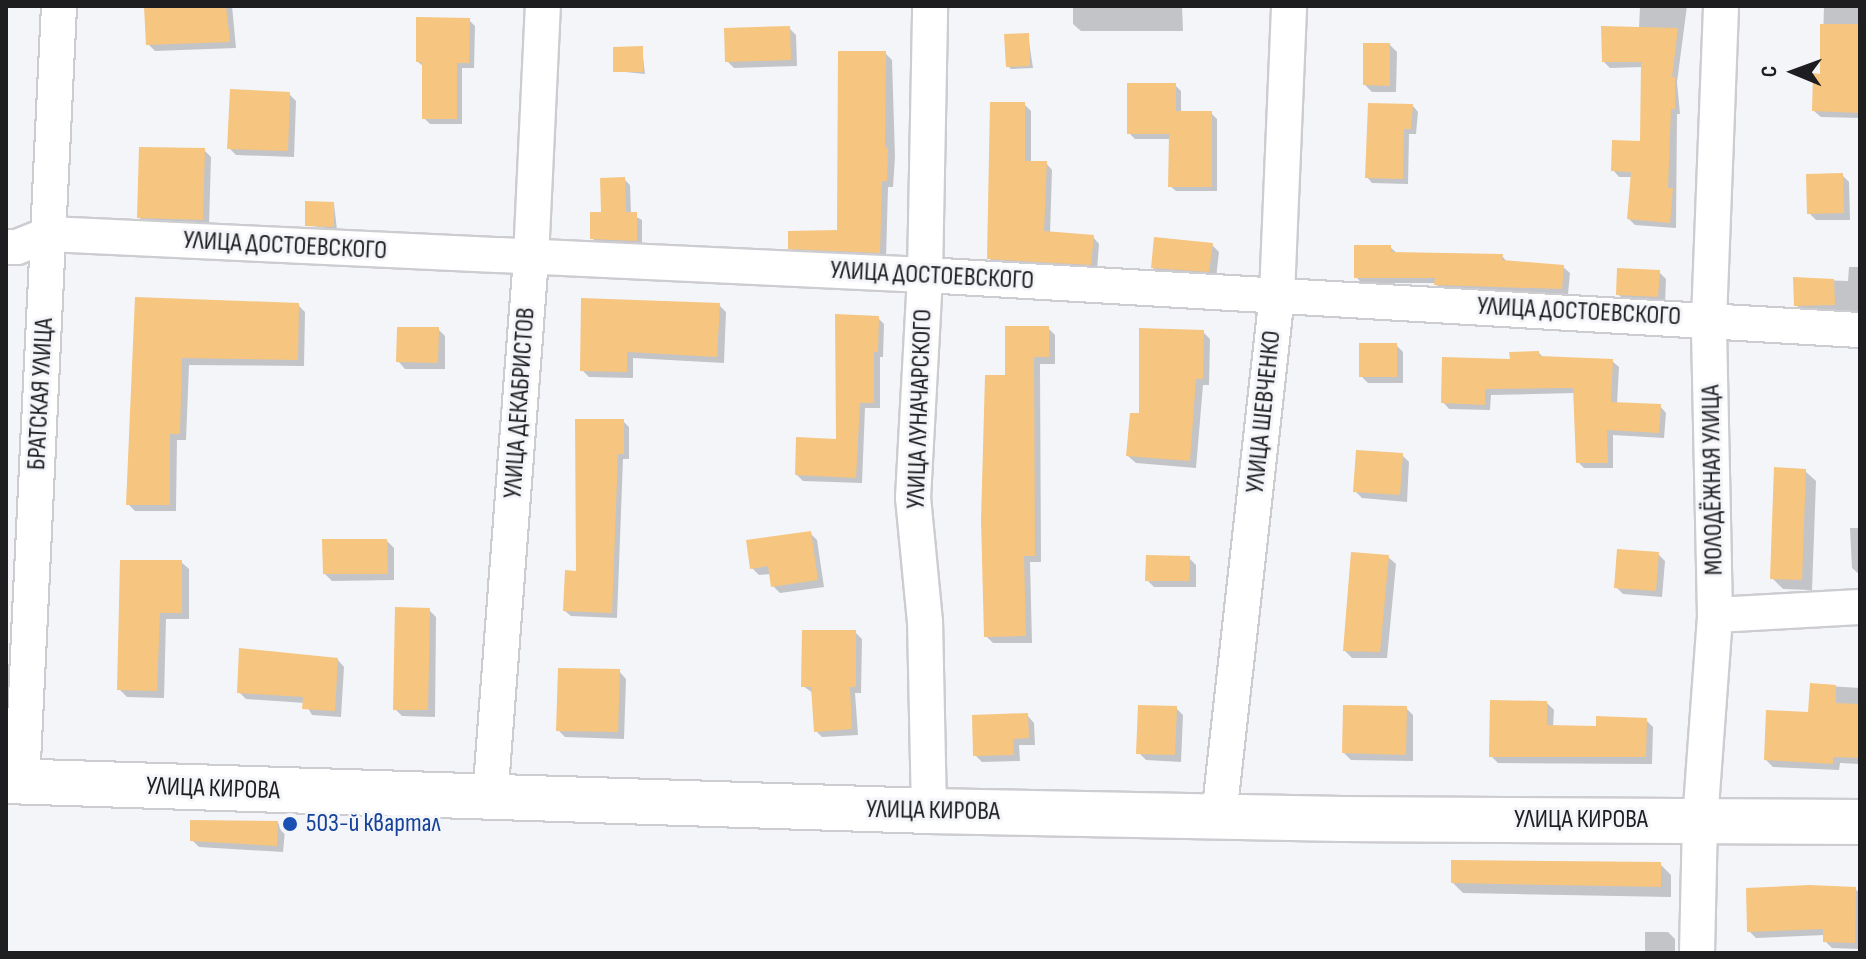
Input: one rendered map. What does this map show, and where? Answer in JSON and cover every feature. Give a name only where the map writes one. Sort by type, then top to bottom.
[{"type":"main road","name":"УЛИЦА КИРОВА","points":[[14,782],[929,811],[1860,822]]},
{"type":"street","name":"БРАТСКАЯ УЛИЦА","points":[[14,782],[49,234],[59,6]]},
{"type":"street","name":"УЛИЦА ДЕКАБРИСТОВ","points":[[490,799],[531,258],[543,6]]},
{"type":"street","name":"УЛИЦА ЛУНАЧАРСКОГО","points":[[929,811],[925,622],[913,498],[925,275],[930,6]]},
{"type":"street","name":"УЛИЦА ШЕВЧЕНКО","points":[[1219,816],[1277,295],[1289,6]]},
{"type":"street","name":"МОЛОДЁЖНАЯ УЛИЦА","points":[[1697,953],[1700,821],[1715,615],[1709,320],[1721,6]]},
{"type":"street","name":"УЛИЦА ДОСТОЕВСКОГО","points":[[6,247],[17,247],[49,234],[925,275],[1860,330]]},
{"type":"street","points":[[1715,615],[1860,607]]},
{"type":"building","points":[[144,6],[226,6],[230,42],[146,45]]},
{"type":"building","points":[[416,17],[470,18],[469,63],[457,63],[457,119],[422,119],[422,62],[416,62]]},
{"type":"building","points":[[1820,24],[1859,24],[1860,113],[1812,111],[1813,73],[1820,74]]},
{"type":"building","points":[[790,26],[791,60],[725,62],[724,28]]},
{"type":"building","points":[[1601,26],[1678,28],[1672,77],[1675,77],[1675,109],[1671,109],[1668,188],[1673,188],[1670,223],[1627,219],[1631,172],[1611,171],[1612,140],[1640,141],[1641,62],[1602,62]]},
{"type":"building","points":[[1029,33],[1030,66],[1006,67],[1004,34]]},
{"type":"building","points":[[1363,43],[1390,43],[1390,86],[1363,85]]},
{"type":"building","points":[[643,46],[643,72],[613,72],[613,47]]},
{"type":"building","points":[[838,51],[886,51],[885,147],[888,148],[887,181],[882,181],[880,253],[788,249],[788,231],[837,230]]},
{"type":"building","points":[[1127,83],[1176,83],[1176,111],[1212,111],[1212,187],[1168,187],[1169,134],[1127,134]]},
{"type":"building","points":[[230,89],[290,92],[288,151],[227,149]]},
{"type":"building","points":[[990,102],[1025,102],[1025,161],[1047,161],[1044,231],[1094,235],[1091,265],[987,259]]},
{"type":"building","points":[[1368,103],[1413,104],[1411,129],[1404,129],[1403,179],[1365,178]]},
{"type":"building","points":[[139,147],[205,148],[203,220],[137,218]]},
{"type":"building","points":[[1843,173],[1844,213],[1807,214],[1806,174]]},
{"type":"building","points":[[625,177],[626,212],[637,212],[637,241],[590,239],[590,212],[601,212],[600,178]]},
{"type":"building","points":[[305,201],[334,202],[334,227],[305,226]]},
{"type":"building","points":[[1154,237],[1213,243],[1209,272],[1151,268]]},
{"type":"building","points":[[1354,245],[1391,245],[1391,252],[1503,254],[1502,260],[1564,265],[1562,289],[1434,285],[1435,278],[1354,278]]},
{"type":"building","points":[[1617,268],[1660,270],[1658,297],[1616,295]]},
{"type":"building","points":[[1793,277],[1834,279],[1835,305],[1794,306]]},
{"type":"building","points":[[135,297],[299,303],[298,360],[182,358],[180,434],[170,434],[170,505],[126,505]]},
{"type":"building","points":[[581,298],[720,303],[717,357],[627,352],[627,372],[580,371]]},
{"type":"building","points":[[835,314],[879,316],[878,352],[874,352],[874,403],[860,403],[856,478],[795,475],[796,437],[836,439]]},
{"type":"building","points":[[1005,326],[1049,326],[1049,357],[1034,357],[1035,556],[1024,556],[1026,636],[984,637],[981,520],[985,375],[1005,375]]},
{"type":"building","points":[[397,327],[439,327],[438,363],[396,362]]},
{"type":"building","points":[[1139,328],[1204,330],[1203,379],[1196,379],[1190,461],[1126,456],[1130,413],[1139,413]]},
{"type":"building","points":[[1359,343],[1397,343],[1397,377],[1359,377]]},
{"type":"building","points":[[1539,351],[1539,356],[1613,359],[1611,402],[1661,404],[1659,433],[1607,430],[1608,463],[1576,463],[1573,388],[1485,389],[1485,405],[1441,403],[1442,357],[1510,359],[1509,352]]},
{"type":"building","points":[[575,419],[624,419],[624,454],[618,454],[612,613],[563,611],[565,570],[576,571]]},
{"type":"building","points":[[1356,450],[1403,453],[1400,495],[1353,492]]},
{"type":"building","points":[[1774,467],[1806,469],[1802,580],[1770,579]]},
{"type":"building","points":[[811,531],[818,580],[771,587],[768,566],[750,569],[746,540]]},
{"type":"building","points":[[322,539],[387,539],[388,574],[323,574]]},
{"type":"building","points":[[1617,549],[1659,552],[1656,591],[1614,588]]},
{"type":"building","points":[[1351,552],[1389,555],[1380,652],[1343,651]]},
{"type":"building","points":[[1146,555],[1190,556],[1189,581],[1145,581]]},
{"type":"building","points":[[120,560],[182,560],[182,613],[160,613],[157,691],[117,690]]},
{"type":"building","points":[[395,607],[430,608],[428,710],[393,710]]},
{"type":"building","points":[[802,630],[856,630],[856,687],[850,687],[852,729],[814,732],[811,687],[801,687]]},
{"type":"building","points":[[239,648],[338,658],[335,711],[302,709],[303,697],[237,693]]},
{"type":"building","points":[[558,668],[620,669],[618,732],[556,731]]},
{"type":"building","points":[[1810,683],[1836,685],[1836,703],[1860,704],[1860,758],[1833,757],[1833,764],[1764,760],[1766,710],[1808,712]]},
{"type":"building","points":[[1490,700],[1547,701],[1547,725],[1596,726],[1596,716],[1647,718],[1646,757],[1489,757]]},
{"type":"building","points":[[1138,705],[1177,706],[1175,755],[1136,754]]},
{"type":"building","points":[[1343,705],[1407,706],[1406,755],[1342,753]]},
{"type":"building","points":[[1028,713],[1029,738],[1013,739],[1014,755],[973,756],[972,715]]},
{"type":"building","points":[[190,820],[278,821],[277,846],[190,841]]},
{"type":"building","points":[[1451,860],[1661,862],[1661,887],[1451,883]]},
{"type":"building","points":[[1809,885],[1856,887],[1855,943],[1823,942],[1823,929],[1747,932],[1746,888]]},
{"type":"place","name":"503-й квартал","points":[[290,824]]}]
